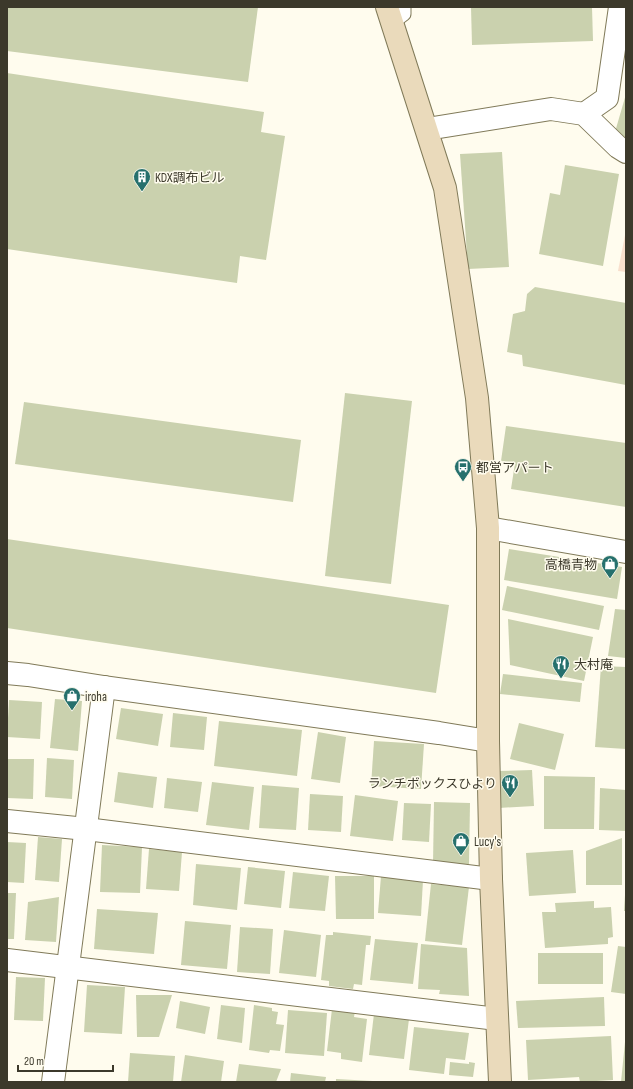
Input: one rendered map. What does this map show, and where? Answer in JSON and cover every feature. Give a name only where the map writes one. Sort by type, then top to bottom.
[{"type":"street","points":[[584,114],[607,98],[620,7]]},
{"type":"street","points":[[394,12],[445,188],[477,398],[488,528],[488,741],[490,879],[500,1082]]},
{"type":"street","points":[[427,129],[551,109],[584,114],[618,147],[626,152]]},
{"type":"street","points":[[488,528],[626,552]]},
{"type":"street","points":[[7,673],[488,741]]},
{"type":"street","points":[[53,1082],[104,687]]},
{"type":"street","points":[[7,821],[86,829],[490,879]]},
{"type":"street","points":[[7,960],[497,1019]]},
{"type":"shaded area","points":[[626,230],[626,272],[618,271]]},
{"type":"building","points":[[7,7],[258,7],[248,82],[7,51]]},
{"type":"building","points":[[471,7],[592,7],[593,41],[472,45]]},
{"type":"building","name":"KDX調布ビル","points":[[7,73],[264,112],[261,132],[285,136],[266,260],[240,256],[237,283],[7,249]]},
{"type":"building","points":[[626,94],[626,138],[615,132]]},
{"type":"building","points":[[502,152],[509,267],[468,269],[460,154]]},
{"type":"building","points":[[565,165],[619,174],[603,266],[539,254],[550,193],[560,195]]},
{"type":"building","points":[[535,287],[626,303],[626,385],[523,366],[522,355],[507,352],[513,314],[525,311],[527,294]]},
{"type":"building","points":[[345,393],[412,401],[391,584],[325,576]]},
{"type":"building","points":[[24,402],[301,440],[293,502],[15,464]]},
{"type":"building","points":[[506,426],[626,443],[626,507],[511,489],[515,463],[501,461]]},
{"type":"building","points":[[7,539],[449,605],[436,693],[7,628]]},
{"type":"building","points":[[509,549],[622,567],[617,599],[504,580]]},
{"type":"building","points":[[507,586],[604,606],[599,630],[502,610]]},
{"type":"building","points":[[615,609],[626,610],[626,658],[608,656]]},
{"type":"building","points":[[508,619],[593,637],[584,681],[510,665]]},
{"type":"building","points":[[601,666],[626,667],[626,749],[595,747]]},
{"type":"building","points":[[503,674],[582,683],[580,702],[500,694]]},
{"type":"building","points":[[55,699],[82,701],[78,751],[50,748]]},
{"type":"building","points":[[9,700],[42,702],[40,739],[7,737]]},
{"type":"building","points":[[121,708],[163,714],[158,746],[116,739]]},
{"type":"building","points":[[173,713],[207,717],[204,750],[170,747]]},
{"type":"building","points":[[219,721],[302,730],[297,776],[214,766]]},
{"type":"building","points":[[519,723],[564,734],[555,770],[510,759]]},
{"type":"building","points":[[318,732],[346,737],[340,783],[311,779]]},
{"type":"building","points":[[374,741],[424,744],[421,789],[371,786]]},
{"type":"building","points":[[47,758],[74,760],[72,799],[45,797]]},
{"type":"building","points":[[7,759],[34,759],[33,799],[7,798]]},
{"type":"building","points":[[532,770],[534,806],[499,808],[497,771]]},
{"type":"building","points":[[118,772],[157,777],[153,808],[114,802]]},
{"type":"building","points":[[544,776],[595,777],[594,829],[544,829]]},
{"type":"building","points":[[167,778],[202,782],[198,812],[164,808]]},
{"type":"building","points":[[212,782],[254,787],[249,830],[206,825]]},
{"type":"building","points":[[262,785],[299,788],[296,830],[259,828]]},
{"type":"building","points":[[600,788],[626,790],[626,831],[599,830]]},
{"type":"building","points":[[310,794],[343,796],[341,832],[308,830]]},
{"type":"building","points":[[355,795],[398,801],[393,841],[350,836]]},
{"type":"building","points":[[434,802],[470,803],[469,864],[433,864]]},
{"type":"building","points":[[404,803],[431,804],[429,842],[402,840]]},
{"type":"building","points":[[38,837],[62,839],[59,882],[35,880]]},
{"type":"building","points":[[622,838],[622,885],[586,885],[586,851]]},
{"type":"building","points":[[7,842],[26,843],[24,883],[7,882]]},
{"type":"building","points":[[102,845],[142,847],[140,893],[100,892]]},
{"type":"building","points":[[149,849],[182,852],[179,891],[146,889]]},
{"type":"building","points":[[573,850],[576,893],[529,896],[526,853]]},
{"type":"building","points":[[196,864],[241,868],[237,910],[193,905]]},
{"type":"building","points":[[248,867],[285,871],[281,908],[244,904]]},
{"type":"building","points":[[293,872],[329,876],[325,911],[289,908]]},
{"type":"building","points":[[335,876],[374,876],[374,919],[336,919]]},
{"type":"building","points":[[381,876],[423,880],[421,916],[378,913]]},
{"type":"building","points":[[431,884],[469,887],[462,945],[425,941]]},
{"type":"building","points":[[7,893],[16,893],[14,939],[7,939]]},
{"type":"building","points":[[625,895],[626,911],[624,911]]},
{"type":"building","points":[[59,897],[56,942],[25,940],[28,902]]},
{"type":"building","points":[[594,901],[594,908],[611,907],[613,937],[608,938],[608,944],[545,948],[542,912],[556,912],[555,903]]},
{"type":"building","points":[[97,909],[158,913],[154,954],[94,949]]},
{"type":"building","points":[[185,921],[231,925],[227,969],[181,965]]},
{"type":"building","points":[[240,927],[273,929],[270,974],[237,972]]},
{"type":"building","points":[[284,930],[321,935],[316,977],[279,973]]},
{"type":"building","points":[[333,932],[371,936],[370,945],[366,945],[362,985],[354,984],[353,989],[329,986],[329,981],[321,980],[326,935],[333,935]]},
{"type":"building","points":[[375,939],[418,943],[413,984],[370,980]]},
{"type":"building","points":[[421,944],[467,948],[469,996],[439,994],[440,990],[418,989]]},
{"type":"building","points":[[618,946],[626,947],[626,994],[611,992]]},
{"type":"building","points":[[538,953],[603,953],[603,984],[538,984]]},
{"type":"building","points":[[16,977],[45,978],[43,1021],[14,1020]]},
{"type":"building","points":[[87,985],[125,987],[122,1034],[84,1032]]},
{"type":"building","points":[[136,995],[172,995],[159,1037],[137,1037]]},
{"type":"building","points":[[604,997],[605,1026],[518,1028],[516,1001]]},
{"type":"building","points":[[180,1001],[210,1007],[205,1034],[176,1028]]},
{"type":"building","points":[[221,1005],[245,1008],[242,1043],[217,1039]]},
{"type":"building","points":[[254,1005],[272,1008],[272,1011],[278,1012],[276,1024],[284,1025],[280,1051],[270,1050],[269,1053],[249,1050]]},
{"type":"building","points":[[332,1009],[355,1011],[354,1017],[367,1019],[362,1062],[341,1059],[341,1053],[327,1051]]},
{"type":"building","points":[[288,1010],[327,1013],[324,1056],[285,1053]]},
{"type":"building","points":[[374,1014],[409,1019],[404,1059],[369,1055]]},
{"type":"building","points":[[414,1027],[469,1033],[465,1060],[446,1058],[444,1074],[409,1070]]},
{"type":"building","points":[[611,1036],[613,1080],[580,1082],[579,1077],[528,1080],[526,1040]]},
{"type":"building","points":[[625,1042],[626,1082],[621,1082]]},
{"type":"building","points":[[130,1053],[175,1056],[173,1082],[128,1082]]},
{"type":"building","points":[[185,1055],[224,1061],[221,1082],[181,1082]]},
{"type":"building","points":[[450,1062],[469,1064],[469,1062],[475,1063],[473,1077],[449,1075]]},
{"type":"building","points":[[239,1064],[281,1069],[276,1082],[236,1082]]},
{"type":"building","points":[[291,1073],[326,1077],[325,1082],[290,1082]]},
{"type":"building","points":[[336,1079],[373,1081],[373,1082],[336,1082]]},
{"type":"place","name":"KDX調布ビル","points":[[142,192]]},
{"type":"place","name":"都営アパート","points":[[463,482]]},
{"type":"place","name":"高橋青物","points":[[610,579]]},
{"type":"place","name":"大村庵","points":[[561,679]]},
{"type":"place","name":"iroha","points":[[72,711]]},
{"type":"place","name":"ランチボックスひより","points":[[510,798]]},
{"type":"place","name":"Lucy's","points":[[461,856]]}]
